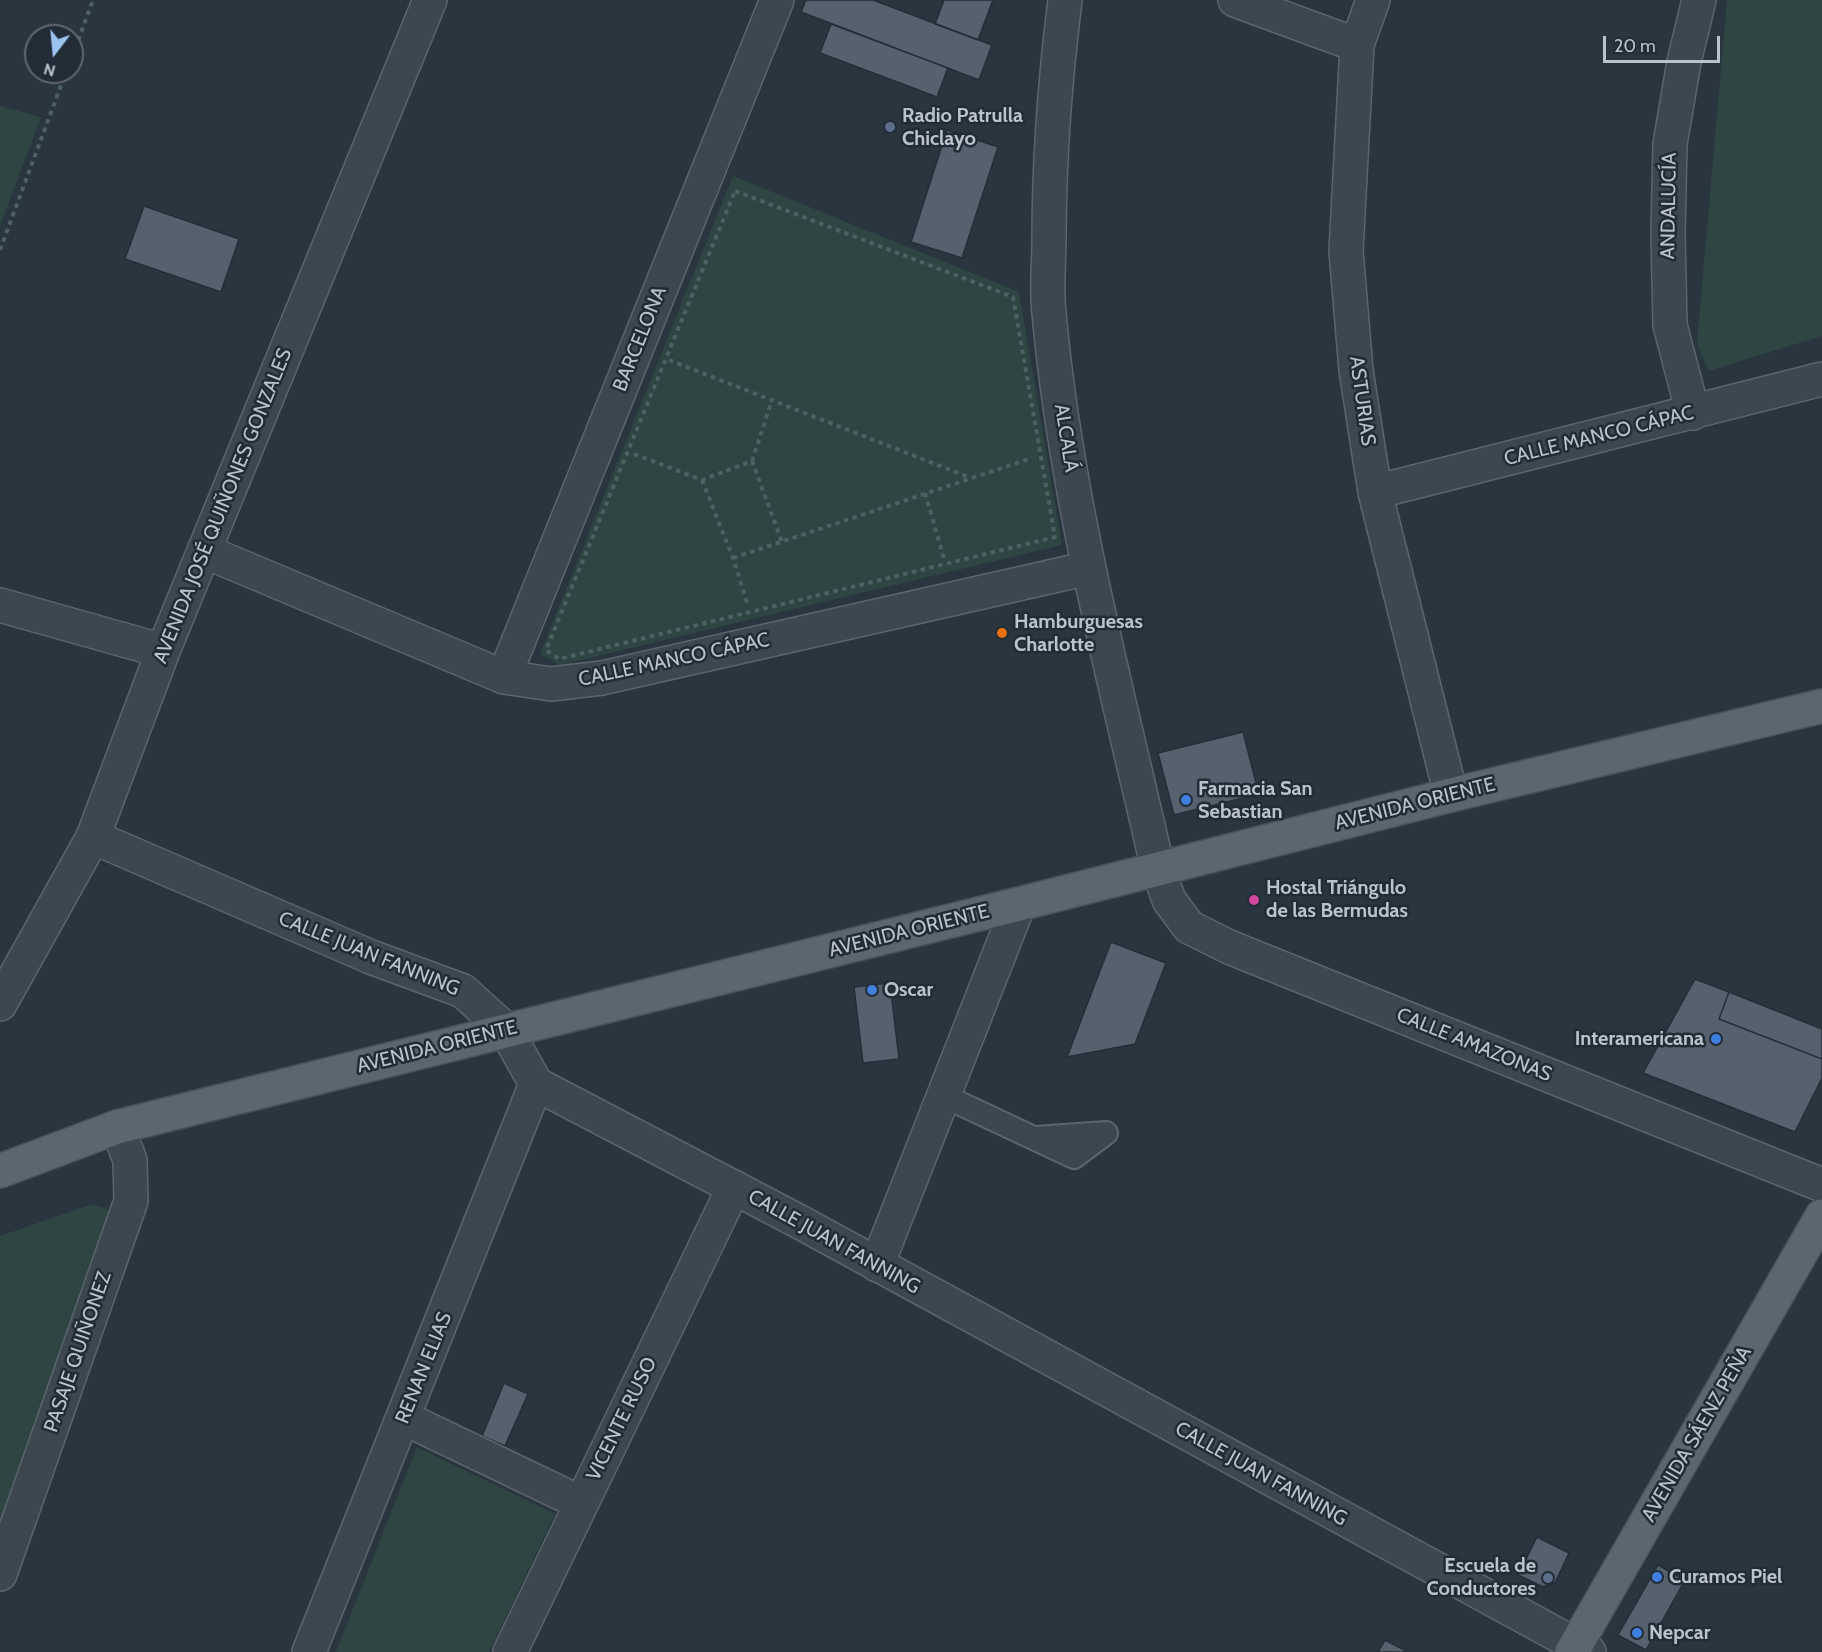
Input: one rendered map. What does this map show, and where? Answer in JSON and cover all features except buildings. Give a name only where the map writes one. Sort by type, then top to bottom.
[{"type":"main road","name":"AVENIDA ORIENTE","points":[[0,1171],[117,1127],[1451,795],[1822,706]]},
{"type":"main road","name":"AVENIDA SÁENZ PEÑA","points":[[1579,1650],[1822,1216]]},
{"type":"street","name":"AVENIDA JOSÉ QUIÑONES GONZALES","points":[[0,1004],[93,837],[163,651],[430,0]]},
{"type":"street","name":"BARCELONA","points":[[504,677],[777,0]]},
{"type":"street","name":"ALCALÁ","points":[[1065,0],[1056,68],[1049,188],[1048,311],[1067,449],[1089,568],[1158,869]]},
{"type":"street","points":[[1235,0],[1357,45]]},
{"type":"street","name":"ASTURIAS","points":[[1373,0],[1357,45],[1346,250],[1356,370],[1376,492],[1451,795]]},
{"type":"street","name":"ANDALUCÍA","points":[[1693,413],[1670,325],[1668,232],[1670,144],[1684,62],[1700,0]]},
{"type":"street","name":"CALLE MANCO CÁPAC","points":[[1376,492],[1822,379]]},
{"type":"street","name":"CALLE MANCO CÁPAC","points":[[204,551],[504,677],[551,684],[602,678],[1089,568]]},
{"type":"street","points":[[0,605],[163,651]]},
{"type":"street","name":"CALLE JUAN FANNING","points":[[93,837],[371,957],[463,990],[506,1030],[536,1084],[734,1187],[1579,1650]]},
{"type":"street","name":"CALLE AMAZONAS","points":[[1158,869],[1168,900],[1189,927],[1229,947],[1822,1185]]},
{"type":"street","points":[[877,1265],[1019,904]]},
{"type":"street","name":"RENAN ELIAS","points":[[309,1652],[536,1084]]},
{"type":"street","name":"PASAJE QUIÑONEZ","points":[[0,1574],[131,1201],[130,1160],[117,1127]]},
{"type":"street","name":"VICENTE RUSO","points":[[510,1652],[734,1187]]},
{"type":"street","points":[[404,1418],[581,1503]]},
{"type":"lane","points":[[944,1096],[1033,1138]]},
{"type":"path","points":[[84,24],[93,0]]},
{"type":"path","points":[[0,250],[62,84]]},
{"type":"path","points":[[735,191],[1013,297],[1055,537],[946,566],[559,659],[546,650],[628,452],[735,191]]},
{"type":"path","points":[[666,359],[971,478]]},
{"type":"path","points":[[772,400],[752,461],[782,542]]},
{"type":"path","points":[[628,452],[702,480],[752,461]]},
{"type":"path","points":[[733,558],[1041,455]]},
{"type":"path","points":[[702,480],[733,558],[750,613]]},
{"type":"path","points":[[925,493],[946,566]]},
{"type":"green space","points":[[1727,0],[1822,0],[1822,336],[1708,371],[1697,343]]},
{"type":"green space","points":[[0,106],[41,117],[0,226]]},
{"type":"green space","points":[[733,176],[1019,292],[1062,545],[560,665],[540,654]]},
{"type":"green space","points":[[93,1204],[110,1210],[114,1225],[0,1551],[0,1236]]},
{"type":"green space","points":[[417,1447],[555,1514],[489,1652],[336,1652]]},
{"type":"place","name":"Radio Patrulla Chiclayo","points":[[890,127]]},
{"type":"place","name":"Hamburguesas Charlotte","points":[[1002,633]]},
{"type":"place","name":"Farmacia San Sebastian","points":[[1186,800]]},
{"type":"place","name":"Hostal Triángulo de las Bermudas","points":[[1254,900]]},
{"type":"place","name":"Oscar","points":[[872,990]]},
{"type":"place","name":"Interamericana","points":[[1716,1039]]},
{"type":"place","name":"Curamos Piel","points":[[1657,1577]]},
{"type":"place","name":"Escuela de Conductores","points":[[1548,1578]]},
{"type":"place","name":"Nepcar","points":[[1637,1633]]}]
